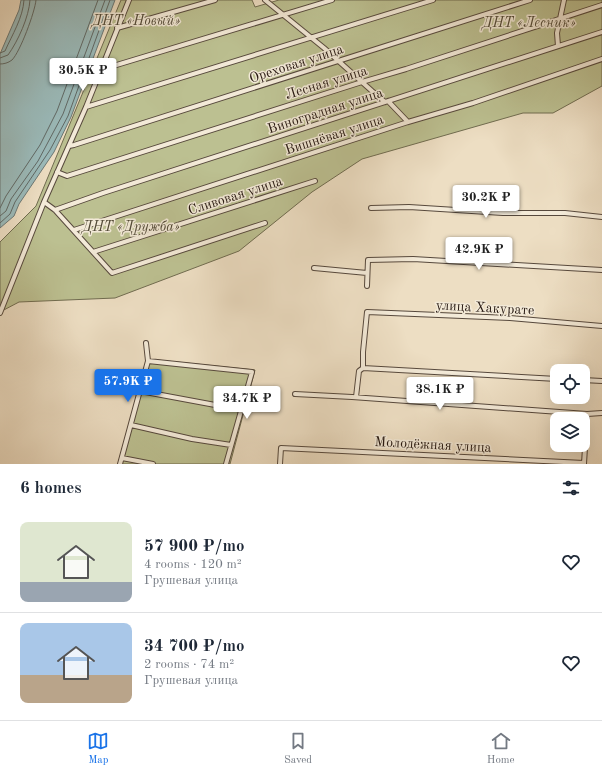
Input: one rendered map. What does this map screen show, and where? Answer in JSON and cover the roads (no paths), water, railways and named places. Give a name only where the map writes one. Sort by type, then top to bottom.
[{"type":"street","points":[[0,313],[44,202],[86,107],[129,0]]},
{"type":"street","points":[[117,28],[213,0]]},
{"type":"street","points":[[265,0],[362,82],[387,101],[408,122]]},
{"type":"street","points":[[100,70],[332,0]]},
{"type":"street","points":[[86,107],[433,0]]},
{"type":"street","name":"Ореховая улица","points":[[69,146],[530,0]]},
{"type":"street","points":[[558,46],[557,33],[564,0]]},
{"type":"street","name":"Лесная улица","points":[[57,172],[67,176],[406,69],[602,5]]},
{"type":"street","name":"Виноградная улица","points":[[55,210],[102,193],[602,32]]},
{"type":"street","name":"Вишнёвая улица","points":[[74,230],[408,122],[474,103],[602,59]]},
{"type":"street","name":"Сливовая улица","points":[[93,252],[315,180]]},
{"type":"street","points":[[44,202],[55,210],[112,273],[265,223]]},
{"type":"street","points":[[371,208],[409,207],[503,213],[565,213],[602,217]]},
{"type":"street","points":[[367,286],[368,260],[413,259],[602,270]]},
{"type":"street","points":[[314,268],[367,273]]},
{"type":"street","name":"улица Хакурате","points":[[363,368],[367,312],[510,318],[602,326]]},
{"type":"street","points":[[120,464],[148,362],[146,342]]},
{"type":"street","points":[[148,362],[252,372],[226,464]]},
{"type":"street","points":[[356,397],[359,371],[363,368],[550,378]]},
{"type":"street","points":[[590,380],[602,381]]},
{"type":"street","points":[[140,391],[242,410]]},
{"type":"street","points":[[295,394],[560,412]]},
{"type":"street","points":[[590,414],[602,413]]},
{"type":"street","points":[[131,425],[192,439],[231,445]]},
{"type":"street","name":"Молодёжная улица","points":[[280,464],[281,448],[584,463]]},
{"type":"street","points":[[584,463],[585,452]]},
{"type":"street","points":[[122,458],[153,464]]},
{"type":"water","points":[[21,0],[115,0],[71,117],[54,152],[19,204],[14,216],[0,228],[0,54],[19,10]]},
{"type":"park label","name":"ДНТ «Новый»","points":[[136,20]]},
{"type":"park label","name":"ДНТ «Лесник»","points":[[529,22]]},
{"type":"park label","name":"ДНТ «Дружба»","points":[[131,226]]}]
